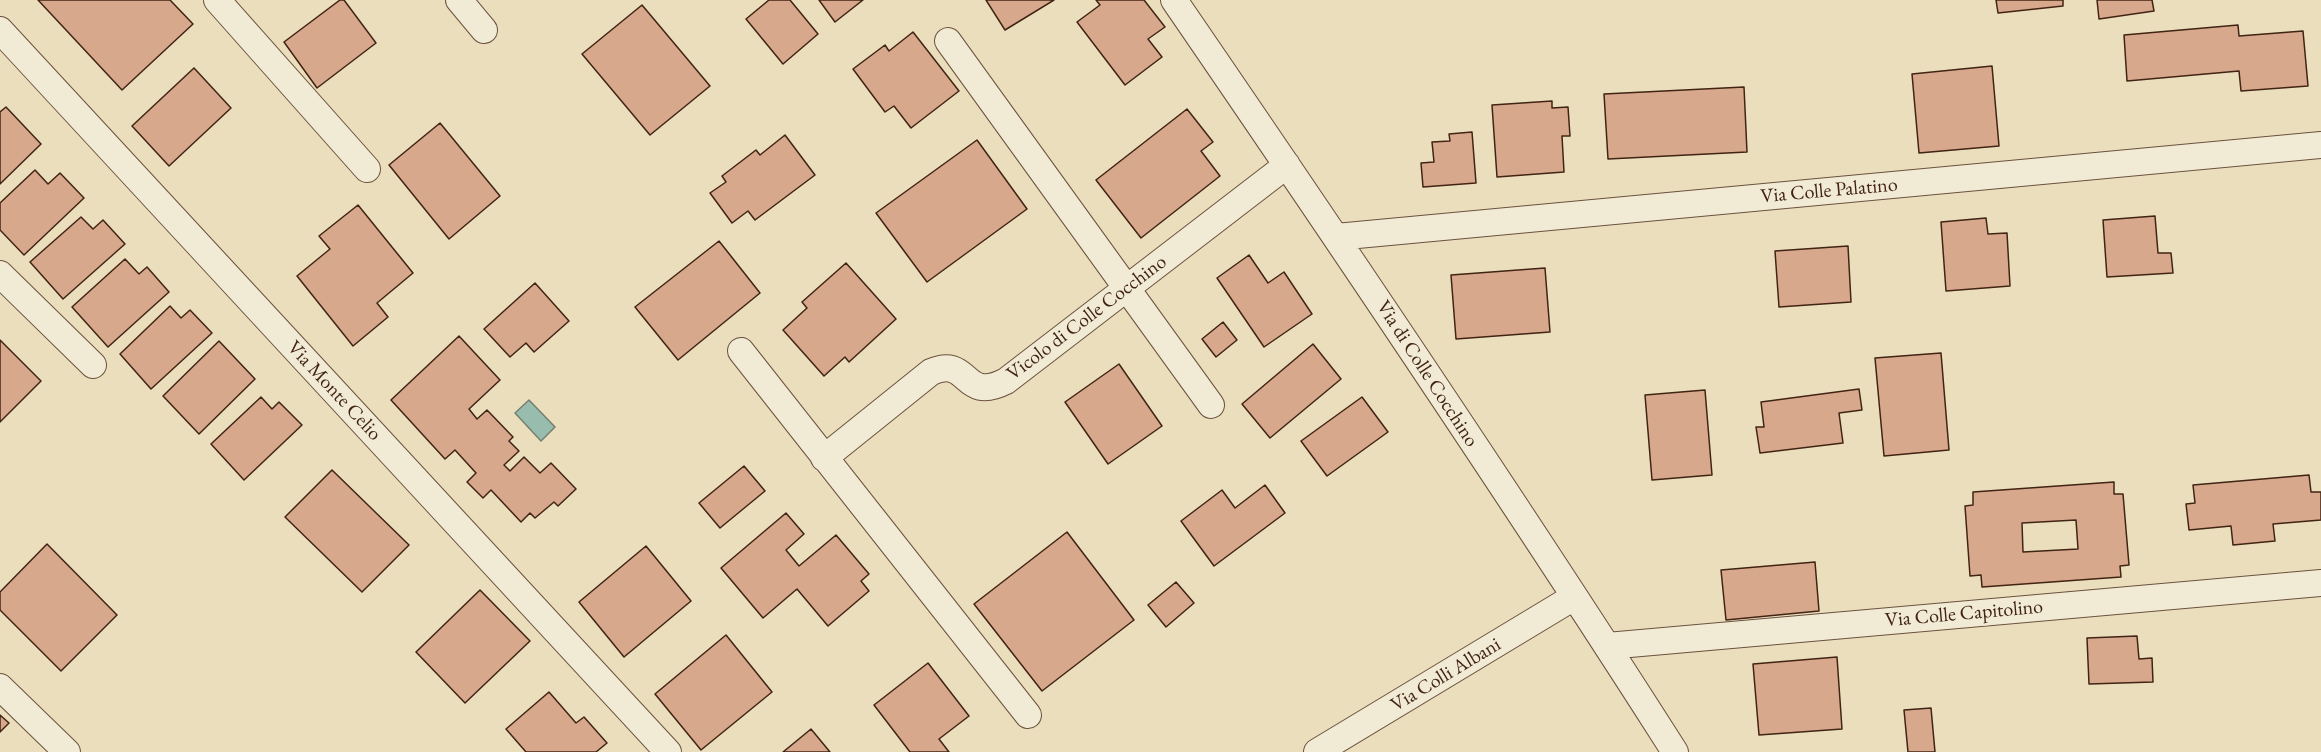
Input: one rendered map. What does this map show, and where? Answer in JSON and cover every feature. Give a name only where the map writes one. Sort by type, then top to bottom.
[{"type":"street","points":[[217,0],[367,169]]},
{"type":"street","points":[[459,0],[484,30]]},
{"type":"street","name":"Via di Colle Cocchino","points":[[1174,0],[1336,237],[1607,646],[1674,752]]},
{"type":"street","name":"Via Monte Celio","points":[[0,30],[668,752]]},
{"type":"street","points":[[948,41],[1211,405]]},
{"type":"street","name":"Via Colle Palatino","points":[[1336,237],[2321,145]]},
{"type":"street","name":"Vicolo di Colle Cocchino","points":[[824,458],[931,372],[949,367],[974,385],[983,388],[995,387],[1006,381],[1287,165]]},
{"type":"street","points":[[0,274],[93,366]]},
{"type":"street","points":[[741,351],[1028,715]]},
{"type":"street","name":"Via Colle Capitolino","points":[[1607,646],[2321,583]]},
{"type":"street","name":"Via Colli Albani","points":[[1317,752],[1574,597]]},
{"type":"street","points":[[0,687],[66,752]]},
{"type":"shaded area","points":[[529,400],[555,427],[541,441],[515,413]]},
{"type":"building","points":[[38,0],[170,0],[193,24],[122,90]]},
{"type":"building","points":[[340,0],[344,0],[376,43],[317,88],[284,42]]},
{"type":"building","points":[[769,0],[790,0],[818,34],[783,64],[746,19]]},
{"type":"building","points":[[819,0],[863,0],[835,22]]},
{"type":"building","points":[[986,0],[1054,0],[1005,30]]},
{"type":"building","points":[[1096,0],[1144,0],[1165,27],[1148,39],[1162,57],[1125,85],[1077,22],[1100,5]]},
{"type":"building","points":[[1996,0],[2063,0],[2063,6],[1998,13]]},
{"type":"building","points":[[2097,0],[2152,0],[2154,11],[2099,19]]},
{"type":"building","points":[[642,5],[710,86],[650,135],[582,54]]},
{"type":"building","points":[[2238,25],[2239,36],[2303,31],[2308,86],[2241,91],[2239,71],[2127,81],[2124,35]]},
{"type":"building","points":[[913,32],[959,91],[911,128],[894,106],[885,112],[853,69],[885,45],[889,51]]},
{"type":"building","points":[[1992,66],[1999,146],[1919,153],[1912,74]]},
{"type":"building","points":[[194,68],[231,108],[169,166],[132,126]]},
{"type":"building","points":[[1744,87],[1747,152],[1608,159],[1604,94]]},
{"type":"building","points":[[1552,101],[1552,108],[1568,107],[1570,136],[1562,136],[1564,172],[1497,177],[1492,105]]},
{"type":"building","points":[[6,107],[41,144],[0,184],[0,112]]},
{"type":"building","points":[[1187,109],[1213,142],[1201,151],[1220,176],[1141,238],[1096,180]]},
{"type":"building","points":[[440,123],[500,196],[449,239],[389,165]]},
{"type":"building","points":[[1472,132],[1476,183],[1423,187],[1421,163],[1434,162],[1432,142],[1450,141],[1449,134]]},
{"type":"building","points":[[785,135],[815,175],[755,220],[748,211],[732,223],[710,193],[726,182],[722,176],[756,150],[760,155]]},
{"type":"building","points":[[977,140],[1027,209],[927,282],[876,213]]},
{"type":"building","points":[[35,170],[48,184],[60,173],[84,198],[24,255],[0,230],[0,203]]},
{"type":"building","points":[[358,205],[413,273],[377,303],[388,317],[353,346],[297,276],[330,249],[319,236]]},
{"type":"building","points":[[2155,216],[2158,253],[2171,253],[2173,273],[2107,277],[2103,220]]},
{"type":"building","points":[[81,217],[93,229],[103,220],[125,244],[63,299],[30,262]]},
{"type":"building","points":[[1986,218],[1988,234],[2007,233],[2010,286],[1946,291],[1941,222]]},
{"type":"building","points":[[719,241],[760,293],[678,360],[635,307]]},
{"type":"building","points":[[1848,246],[1851,302],[1779,307],[1775,251]]},
{"type":"building","points":[[1249,255],[1268,283],[1284,272],[1312,314],[1264,347],[1217,278]]},
{"type":"building","points":[[125,259],[139,274],[147,267],[169,292],[108,347],[72,307]]},
{"type":"building","points":[[846,263],[896,319],[849,362],[845,357],[824,376],[783,330],[807,308],[802,302]]},
{"type":"building","points":[[1545,268],[1550,332],[1456,339],[1451,275]]},
{"type":"building","points":[[535,283],[569,321],[534,352],[526,343],[510,357],[484,329]]},
{"type":"building","points":[[170,306],[181,318],[190,310],[212,333],[151,389],[120,354]]},
{"type":"building","points":[[1223,322],[1237,340],[1216,357],[1202,339]]},
{"type":"building","points":[[459,336],[500,380],[469,409],[477,419],[487,410],[513,437],[509,441],[519,451],[504,465],[510,471],[524,457],[540,473],[551,463],[576,489],[558,506],[554,502],[535,518],[530,513],[521,522],[491,490],[483,498],[467,482],[476,473],[455,450],[445,459],[391,400]]},
{"type":"building","points":[[0,340],[41,381],[0,422]]},
{"type":"building","points":[[219,341],[255,379],[199,434],[163,396]]},
{"type":"building","points":[[1313,344],[1341,379],[1270,438],[1242,404]]},
{"type":"building","points":[[1941,353],[1949,450],[1884,456],[1875,358]]},
{"type":"building","points":[[1119,364],[1162,426],[1108,464],[1065,402]]},
{"type":"building","points":[[1859,389],[1862,410],[1839,413],[1843,443],[1760,453],[1756,427],[1764,427],[1761,402]]},
{"type":"building","points":[[1705,390],[1712,475],[1652,480],[1645,395]]},
{"type":"building","points":[[261,397],[272,409],[279,402],[302,425],[244,480],[211,444]]},
{"type":"building","points":[[1362,397],[1388,432],[1327,476],[1301,441]]},
{"type":"building","points":[[744,466],[765,491],[720,528],[699,503]]},
{"type":"building","points":[[332,470],[409,545],[362,592],[285,517]]},
{"type":"building","points":[[2309,475],[2311,492],[2321,492],[2321,520],[2273,524],[2275,541],[2233,545],[2231,526],[2189,530],[2186,504],[2195,503],[2193,485]]},
{"type":"building","points":[[2114,482],[2114,494],[2123,494],[2129,565],[2120,566],[2121,577],[1982,587],[1981,575],[1970,576],[1965,506],[1973,505],[1973,492]],"holes":[[[2076,520],[2078,549],[2023,552],[2022,523]]]},
{"type":"building","points":[[1265,485],[1285,513],[1214,566],[1181,521],[1222,490],[1235,508]]},
{"type":"building","points":[[786,513],[804,534],[786,550],[799,566],[836,535],[869,574],[861,581],[869,591],[828,626],[797,589],[763,618],[721,568]]},
{"type":"building","points":[[1067,532],[1134,620],[1042,691],[974,604]]},
{"type":"building","points":[[47,544],[117,615],[61,671],[0,610],[0,592]]},
{"type":"building","points":[[646,546],[691,601],[624,657],[579,602]]},
{"type":"building","points":[[1815,562],[1819,611],[1726,620],[1721,570]]},
{"type":"building","points":[[1176,582],[1194,603],[1166,627],[1148,605]]},
{"type":"building","points":[[480,590],[530,641],[465,703],[416,652]]},
{"type":"building","points":[[726,635],[772,692],[701,750],[655,694]]},
{"type":"building","points":[[2137,636],[2139,659],[2152,658],[2153,682],[2089,684],[2087,638]]},
{"type":"building","points":[[1837,657],[1842,729],[1759,735],[1753,664]]},
{"type":"building","points":[[928,663],[969,716],[939,739],[949,752],[910,752],[874,705]]},
{"type":"building","points":[[549,692],[576,723],[584,717],[607,743],[596,752],[526,752],[506,729]]},
{"type":"building","points":[[1931,708],[1935,752],[1908,752],[1904,710]]},
{"type":"building","points":[[0,715],[9,723],[0,732]]},
{"type":"building","points":[[811,729],[830,752],[783,752]]}]
